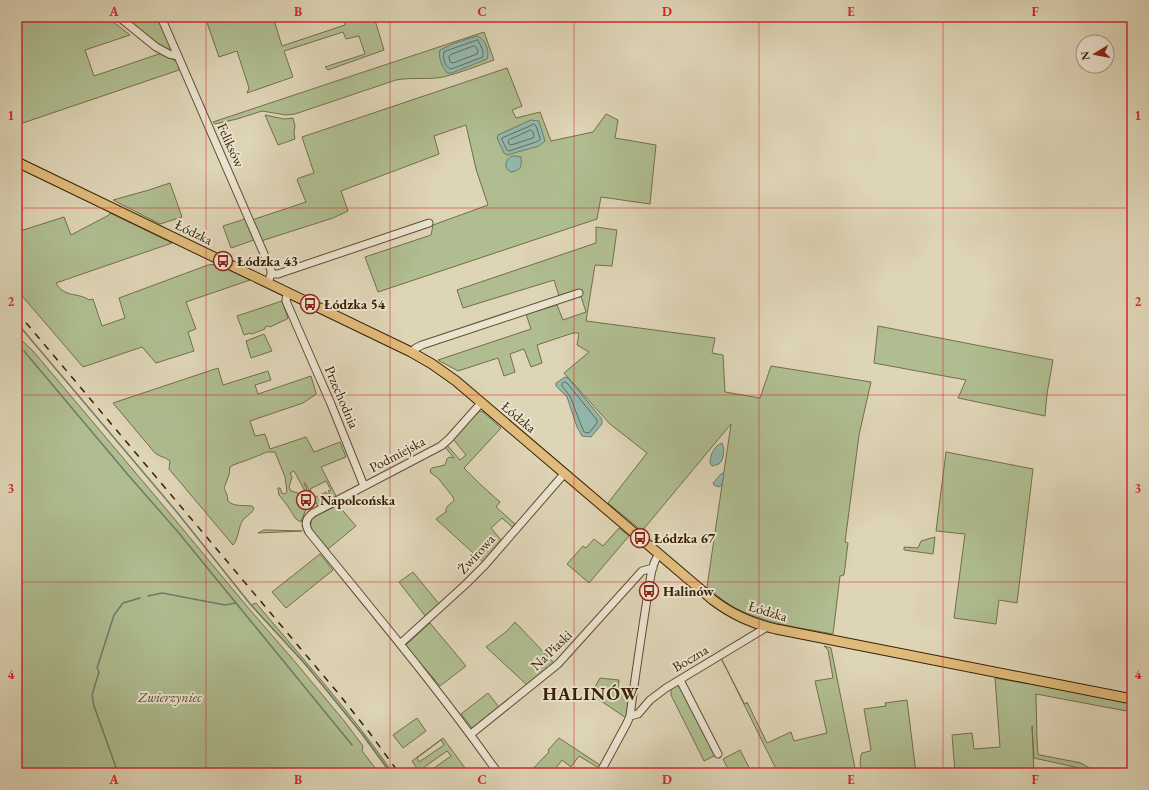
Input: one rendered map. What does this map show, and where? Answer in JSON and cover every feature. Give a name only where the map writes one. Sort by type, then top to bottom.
[{"type":"main road","name":"Łódzka","points":[[17,162],[411,352],[432,364],[444,372],[481,403],[713,600],[725,609],[745,619],[768,627],[1132,699]]},
{"type":"street","points":[[119,17],[156,47],[169,54],[178,56]]},
{"type":"street","name":"Feliksów","points":[[161,17],[271,270],[271,274]]},
{"type":"street","points":[[268,283],[271,274],[278,274],[429,222]]},
{"type":"street","name":"Przechodnia","points":[[287,293],[286,301],[331,404],[364,486]]},
{"type":"street","points":[[411,352],[422,345],[579,293]]},
{"type":"street","name":"Podmiejska","points":[[400,644],[308,530],[306,519],[313,513],[441,446],[481,403]]},
{"type":"street","name":"Żwirowa","points":[[400,644],[471,579],[564,474]]},
{"type":"street","points":[[600,773],[630,716],[638,653],[652,571],[654,562],[659,554]]},
{"type":"street","name":"Na Piaski","points":[[471,734],[544,677],[558,664],[639,574],[652,571]]},
{"type":"street","name":"Boczna","points":[[630,716],[638,714],[654,697],[680,680],[768,627]]},
{"type":"street","points":[[400,644],[471,734],[498,773]]},
{"type":"street","points":[[680,680],[718,754]]},
{"type":"green space","points":[[17,17],[107,17],[130,35],[85,50],[94,76],[162,53],[179,63],[179,70],[17,125],[17,99],[19,99],[17,93]]},
{"type":"green space","points":[[122,17],[159,17],[177,58]]},
{"type":"green space","points":[[205,17],[273,17],[282,46],[345,25],[344,17],[374,17],[384,50],[328,70],[325,67],[365,54],[359,36],[346,39],[343,32],[284,51],[293,77],[247,93],[249,88],[237,51],[219,57]]},
{"type":"green space","points":[[484,32],[494,60],[462,71],[437,78],[396,80],[295,114],[286,115],[262,111],[215,124],[213,122]]},
{"type":"green space","points":[[507,68],[522,106],[512,110],[516,118],[540,112],[551,141],[593,132],[606,114],[618,120],[615,138],[656,145],[650,204],[601,197],[597,219],[378,292],[365,257],[431,235],[433,225],[488,205],[476,169],[466,125],[434,136],[439,154],[341,191],[348,211],[333,218],[261,241],[252,220],[306,202],[297,180],[314,173],[302,137]]},
{"type":"green space","points":[[265,115],[284,119],[293,118],[295,126],[295,139],[278,145]]},
{"type":"green space","points":[[170,183],[182,217],[160,224],[113,200],[149,190]]},
{"type":"green space","points":[[110,213],[172,243],[56,283],[59,288],[67,293],[89,300],[93,299],[102,326],[125,318],[119,298],[208,265],[216,264],[250,280],[186,302],[196,329],[188,332],[194,351],[156,363],[142,347],[83,367],[17,290],[17,232],[64,217],[71,235],[109,215]]},
{"type":"green space","points":[[245,219],[254,240],[231,248],[223,226]]},
{"type":"green space","points":[[596,227],[617,230],[612,266],[595,265],[586,321],[715,338],[712,353],[723,355],[725,392],[760,398],[771,366],[871,382],[859,435],[845,542],[848,543],[844,575],[840,576],[833,634],[784,625],[748,614],[721,599],[707,587],[731,424],[642,531],[608,503],[647,453],[610,424],[564,373],[589,352],[577,345],[579,333],[573,333],[537,345],[542,363],[531,367],[524,349],[510,354],[515,372],[504,376],[498,358],[458,371],[438,360],[531,329],[526,314],[557,305],[563,320],[586,312],[579,290],[559,296],[554,280],[463,308],[457,290],[596,243]]},
{"type":"green space","points":[[282,301],[288,318],[287,319],[270,327],[265,327],[265,329],[252,334],[250,333],[244,335],[237,316]]},
{"type":"green space","points":[[878,326],[1053,360],[1045,416],[958,398],[966,380],[874,363]]},
{"type":"green space","points":[[264,334],[272,351],[251,358],[246,341]]},
{"type":"green space","name":"Zwierzyniec","points":[[17,336],[33,351],[345,722],[363,746],[362,751],[379,773],[17,773]]},
{"type":"green space","points":[[218,368],[223,385],[268,371],[271,380],[255,385],[258,394],[311,376],[316,393],[315,395],[303,403],[250,421],[255,436],[265,434],[270,449],[306,437],[314,452],[340,442],[346,457],[321,467],[336,496],[332,498],[328,491],[331,490],[326,481],[310,489],[314,498],[326,492],[330,499],[318,506],[305,483],[307,490],[305,491],[294,471],[290,473],[292,477],[289,487],[291,491],[298,493],[302,505],[304,504],[306,509],[301,522],[296,519],[279,495],[278,488],[280,488],[282,493],[285,494],[287,492],[285,477],[275,452],[267,452],[230,467],[229,475],[224,488],[228,501],[236,505],[252,506],[254,508],[241,523],[233,545],[169,469],[170,461],[155,453],[113,403]]},
{"type":"green space","points":[[479,411],[483,412],[501,428],[464,468],[500,502],[496,507],[515,524],[512,527],[502,518],[491,528],[501,540],[483,562],[436,519],[446,512],[447,506],[454,500],[438,478],[431,473],[430,470],[432,468],[445,465],[449,457],[454,458],[445,447],[447,445],[460,460],[466,455],[453,439]]},
{"type":"green space","points":[[946,452],[1033,469],[1017,603],[999,600],[996,624],[954,618],[965,534],[936,531]]},
{"type":"green space","points":[[338,505],[356,526],[328,549],[310,528],[312,518]]},
{"type":"green space","points":[[619,528],[629,536],[589,583],[567,564],[583,546],[586,548],[594,539],[603,546]]},
{"type":"green space","points":[[264,530],[270,530],[302,531],[258,533]]},
{"type":"green space","points":[[935,537],[933,554],[904,550],[904,547],[918,548],[921,541]]},
{"type":"green space","points":[[320,554],[333,570],[286,608],[272,592]]},
{"type":"green space","points":[[413,572],[440,605],[426,617],[399,582]]},
{"type":"green space","points":[[256,603],[344,708],[393,773],[391,773],[364,736],[325,688],[251,605]]},
{"type":"green space","points":[[515,622],[554,663],[527,685],[486,647],[507,631]]},
{"type":"green space","points":[[430,623],[466,666],[440,686],[406,646]]},
{"type":"green space","points":[[824,646],[831,648],[855,768],[858,773],[778,773],[721,658],[744,703],[746,704],[747,702],[767,743],[791,732],[794,741],[827,733],[815,681],[833,678],[828,650]]},
{"type":"green space","points":[[600,678],[619,680],[618,691],[629,692],[626,718],[591,694]]},
{"type":"green space","points":[[995,678],[1029,684],[1029,681],[1132,702],[1132,712],[1036,694],[1038,754],[1081,763],[1091,769],[1104,773],[1091,773],[1075,767],[1034,758],[1032,726],[1034,773],[955,773],[952,735],[972,733],[974,749],[1000,747]]},
{"type":"green space","points":[[676,684],[681,688],[716,755],[704,761],[671,695],[671,688]]},
{"type":"green space","points":[[488,693],[499,707],[472,728],[461,714]]},
{"type":"green space","points":[[907,700],[916,773],[863,773],[860,758],[862,753],[870,751],[871,749],[864,709],[886,706],[885,703]]},
{"type":"green space","points":[[417,718],[426,731],[403,748],[393,735]]},
{"type":"green space","points":[[443,738],[465,768],[457,773],[427,773],[451,756],[447,751],[423,768],[426,773],[420,773],[412,761]],"holes":[[[441,740],[444,745],[419,762],[417,758]]]},
{"type":"green space","points":[[559,738],[600,765],[598,770],[597,767],[579,756],[571,767],[562,760],[552,773],[529,773],[549,752],[548,750]]},
{"type":"green space","points":[[740,750],[752,773],[730,773],[723,759]]},
{"type":"water","points":[[477,36],[482,39],[486,46],[488,53],[487,59],[452,73],[447,73],[441,62],[440,50],[455,43]]},
{"type":"water","points":[[531,120],[539,121],[545,141],[539,146],[507,155],[504,153],[497,138],[498,135]]},
{"type":"water","points":[[512,156],[521,157],[521,163],[519,169],[511,172],[507,169],[506,162]]},
{"type":"water","points":[[565,377],[568,378],[602,419],[602,424],[591,437],[582,436],[577,427],[567,397],[556,386],[556,383]]},
{"type":"water","points":[[722,443],[724,451],[723,457],[719,464],[712,466],[710,463],[712,454],[717,446]]},
{"type":"water","points":[[722,473],[724,474],[722,485],[719,487],[714,485],[713,483]]},
{"type":"waterway","points":[[17,323],[176,511],[251,605],[306,665],[362,734],[389,771]]},
{"type":"waterway","points":[[17,342],[20,345]]},
{"type":"waterway","points":[[24,351],[178,532],[352,745]]},
{"type":"waterway","points":[[148,596],[162,593],[225,605],[236,603]]},
{"type":"waterway","points":[[118,773],[94,706],[92,695],[99,672],[97,668],[114,615],[123,603],[140,598]]},
{"type":"railway","points":[[17,312],[338,693],[399,773]]},
{"type":"place","name":"Łódzka 43","points":[[223,261]]},
{"type":"place","name":"Łódzka 54","points":[[310,304]]},
{"type":"place","name":"Napoleońska","points":[[306,500]]},
{"type":"place","name":"Łódzka 67","points":[[640,538]]},
{"type":"place","name":"Halinów","points":[[649,591]]},
{"type":"district","name":"HALINÓW","points":[[591,694]]}]
